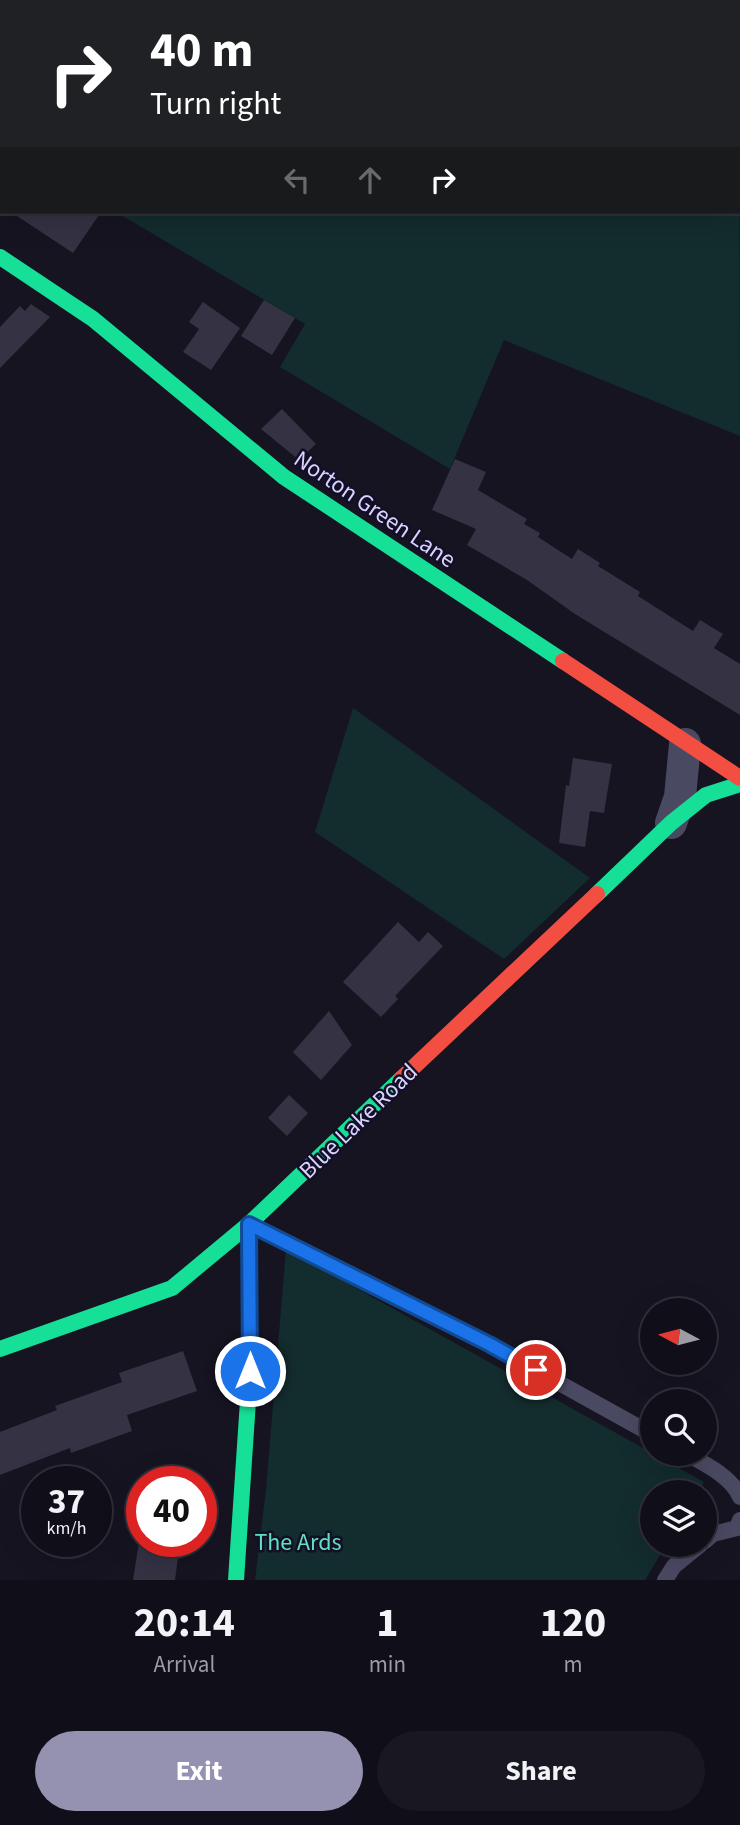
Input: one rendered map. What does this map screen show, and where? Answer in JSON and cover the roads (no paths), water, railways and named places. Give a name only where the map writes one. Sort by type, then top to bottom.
[{"type":"street","name":"Norton Green Lane","points":[[0,257],[93,319],[284,477],[740,778]]},
{"type":"street","points":[[671,823],[680,797],[685,744]]},
{"type":"street","name":"Blue Lake Road","points":[[0,1349],[172,1288],[249,1224],[671,823],[706,795],[740,784]]},
{"type":"street","points":[[236,1580],[250,1371],[249,1224]]},
{"type":"lane","points":[[249,1224],[489,1344],[640,1428]]},
{"type":"lane","points":[[708,1466],[738,1491],[740,1497]]},
{"type":"lane","points":[[717,1533],[737,1528],[740,1520]]},
{"type":"lane","points":[[665,1580],[674,1566],[685,1557]]},
{"type":"park label","name":"The Ards","points":[[298,1542]]}]
